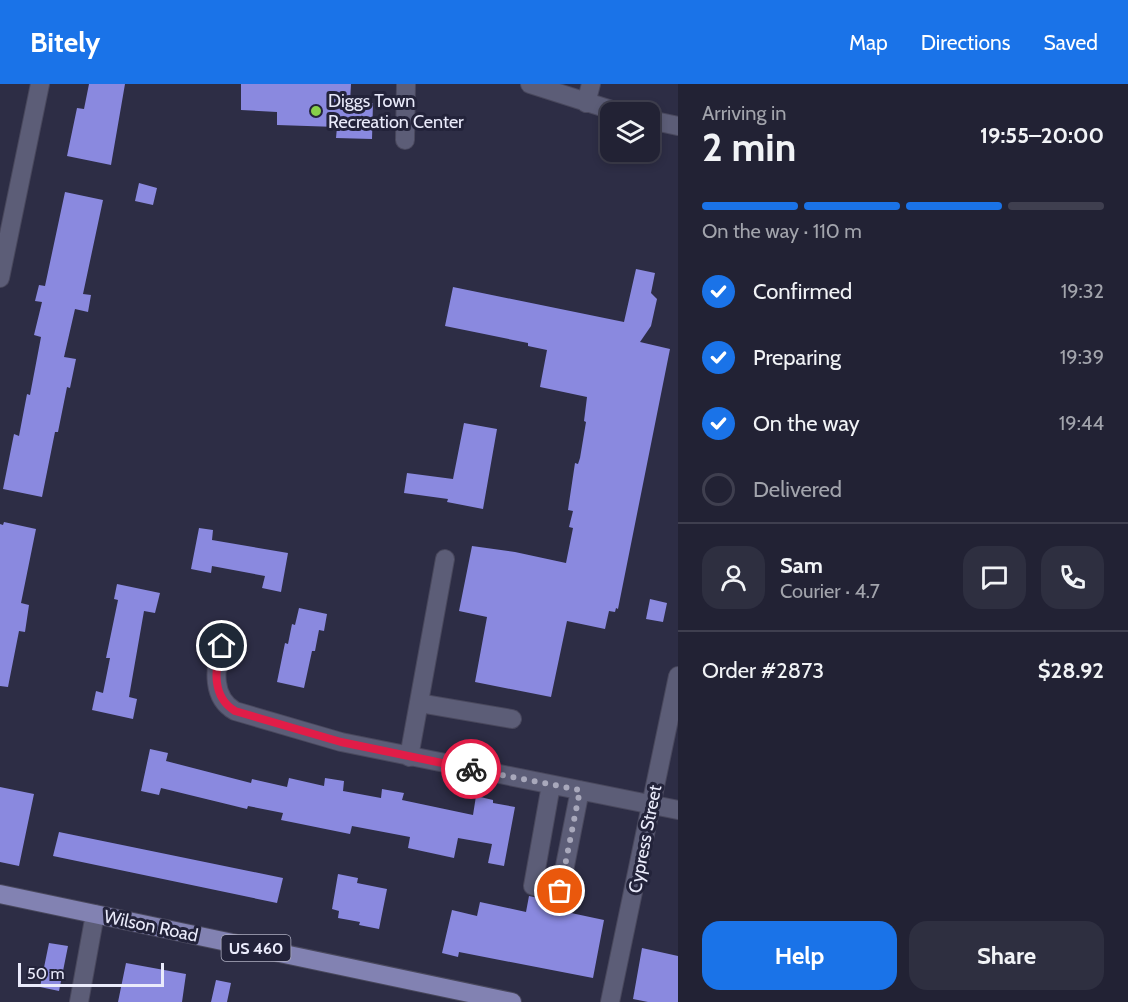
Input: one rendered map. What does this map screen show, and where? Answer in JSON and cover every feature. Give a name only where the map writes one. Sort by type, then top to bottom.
[{"type":"main road","name":"Wilson Road","points":[[0,894],[513,1002]]},
{"type":"street","points":[[0,278],[40,84]]},
{"type":"street","points":[[405,140],[406,84]]},
{"type":"street","points":[[530,84],[600,108]]},
{"type":"street","points":[[586,104],[591,84]]},
{"type":"street","points":[[660,122],[678,126]]},
{"type":"street","points":[[409,757],[446,559]]},
{"type":"street","points":[[222,646],[217,669],[218,691],[221,699],[235,711],[341,742],[678,810]]},
{"type":"street","name":"Cypress Street","points":[[610,1002],[652,805],[671,743],[678,676]]},
{"type":"street","points":[[419,703],[512,719]]},
{"type":"street","points":[[551,785],[533,886],[560,891],[580,790]]},
{"type":"street","points":[[79,1002],[95,914]]},
{"type":"building","points":[[89,84],[125,84],[111,165],[67,156],[77,108],[84,109]]},
{"type":"building","name":"Diggs Town Recreation Center","points":[[241,84],[351,84],[350,102],[373,103],[372,139],[336,138],[337,127],[277,125],[277,112],[241,110]]},
{"type":"building","points":[[139,183],[157,188],[153,205],[135,201]]},
{"type":"building","points":[[65,192],[103,200],[83,294],[91,295],[88,312],[75,309],[64,357],[76,359],[70,388],[67,387],[58,432],[55,432],[42,497],[3,489],[14,434],[19,436],[27,394],[30,395],[41,337],[34,335],[42,302],[35,301],[39,285],[45,286]]},
{"type":"building","points":[[636,269],[655,273],[651,293],[657,299],[651,326],[640,342],[670,349],[618,609],[616,608],[615,612],[609,611],[605,629],[567,621],[551,697],[475,682],[487,617],[459,611],[472,546],[566,563],[573,528],[569,527],[573,511],[568,510],[575,463],[578,464],[580,458],[586,422],[584,421],[587,397],[540,387],[547,350],[528,346],[528,343],[445,326],[453,287],[624,322]]},
{"type":"building","points":[[464,423],[497,429],[483,509],[447,502],[448,499],[404,493],[407,473],[453,479]]},
{"type":"building","points":[[4,522],[36,529],[21,603],[29,605],[25,632],[19,631],[8,687],[0,686],[0,524],[3,525]]},
{"type":"building","points":[[199,528],[213,530],[212,540],[288,553],[281,592],[262,588],[265,576],[212,566],[211,573],[191,569]]},
{"type":"building","points":[[117,584],[160,593],[155,613],[144,611],[129,697],[137,699],[133,719],[92,710],[96,691],[103,693],[110,658],[106,658],[118,600],[114,599]]},
{"type":"building","points":[[650,599],[667,603],[663,622],[646,619]]},
{"type":"building","points":[[299,608],[327,614],[324,631],[319,630],[315,651],[312,651],[304,688],[277,682],[285,643],[288,644],[292,624],[295,625]]},
{"type":"building","points":[[150,749],[168,753],[166,761],[251,783],[252,779],[287,787],[289,778],[324,786],[325,778],[344,781],[343,791],[381,798],[382,789],[404,793],[402,800],[473,815],[476,796],[493,800],[493,803],[515,807],[504,866],[488,863],[492,844],[458,838],[454,858],[408,848],[410,837],[352,826],[350,834],[281,820],[283,813],[248,806],[247,809],[161,788],[159,795],[141,791]]},
{"type":"building","points":[[0,787],[34,794],[19,866],[0,862]]},
{"type":"building","points":[[59,832],[283,878],[277,903],[53,856]]},
{"type":"building","points":[[338,874],[358,878],[357,883],[387,889],[379,929],[359,925],[360,922],[338,918],[339,911],[332,909]]},
{"type":"building","points":[[529,896],[573,905],[571,913],[604,920],[593,978],[459,952],[458,957],[442,953],[452,910],[477,916],[480,902],[526,912]]},
{"type":"building","points":[[49,943],[68,946],[59,991],[40,987]]},
{"type":"building","points":[[642,948],[678,956],[678,1002],[648,1002],[633,999]]},
{"type":"building","points":[[126,963],[186,974],[182,1002],[118,1002]]},
{"type":"building","points":[[216,980],[231,983],[227,1002],[211,1002]]},
{"type":"way so far","points":[[471,769],[580,790],[560,891]]},
{"type":"place","name":"Diggs Town Recreation Center","points":[[316,111]]},
{"type":"route","points":[[222,646],[217,669],[218,691],[221,699],[235,711],[341,742],[471,769]]}]
